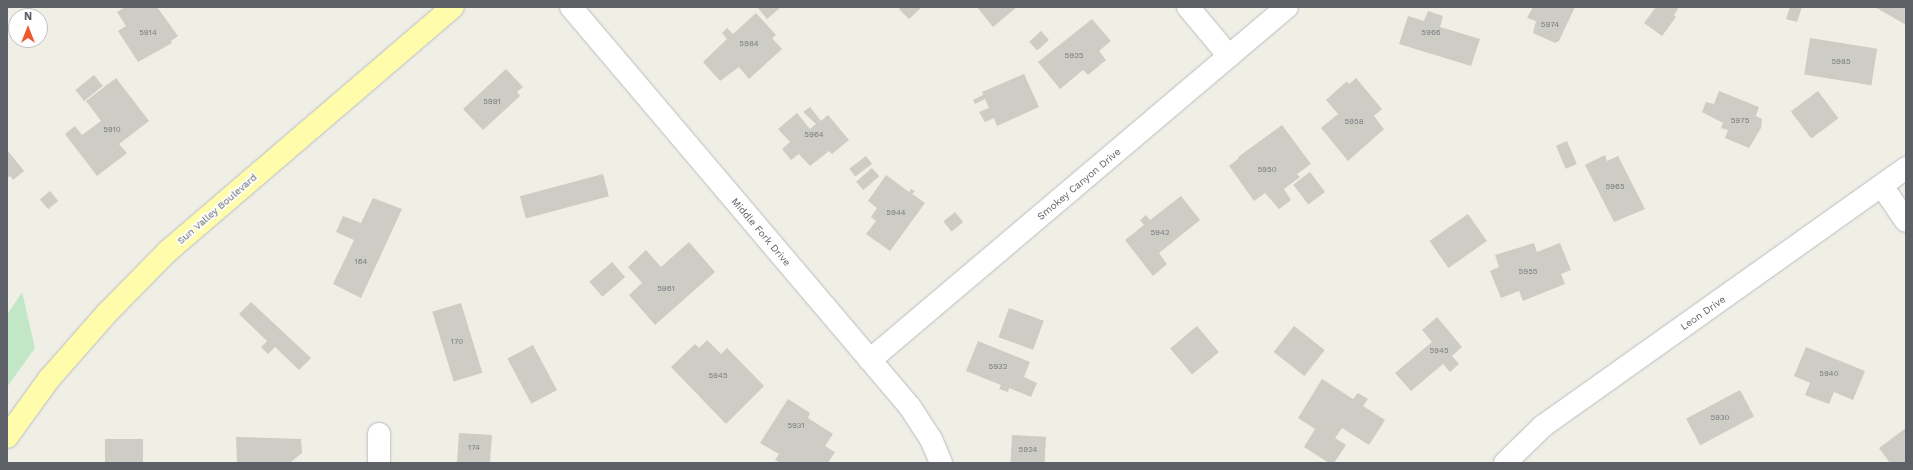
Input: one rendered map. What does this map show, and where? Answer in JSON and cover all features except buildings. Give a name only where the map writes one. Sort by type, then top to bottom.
[{"type":"main road","name":"Sun Valley Boulevard","points":[[7,437],[49,379],[96,325],[168,251],[453,7]]},
{"type":"street","name":"Middle Fork Drive","points":[[571,7],[910,407],[931,439],[941,463]]},
{"type":"street","points":[[1188,7],[1229,56]]},
{"type":"street","name":"Smokey Canyon Drive","points":[[870,360],[1287,7]]},
{"type":"street","name":"Leon Drive","points":[[1505,463],[1543,426],[1906,168]]},
{"type":"street","points":[[1882,186],[1906,221]]},
{"type":"street","points":[[379,434],[379,463]]},
{"type":"green space","points":[[22,292],[35,348],[7,387],[7,315]]}]
